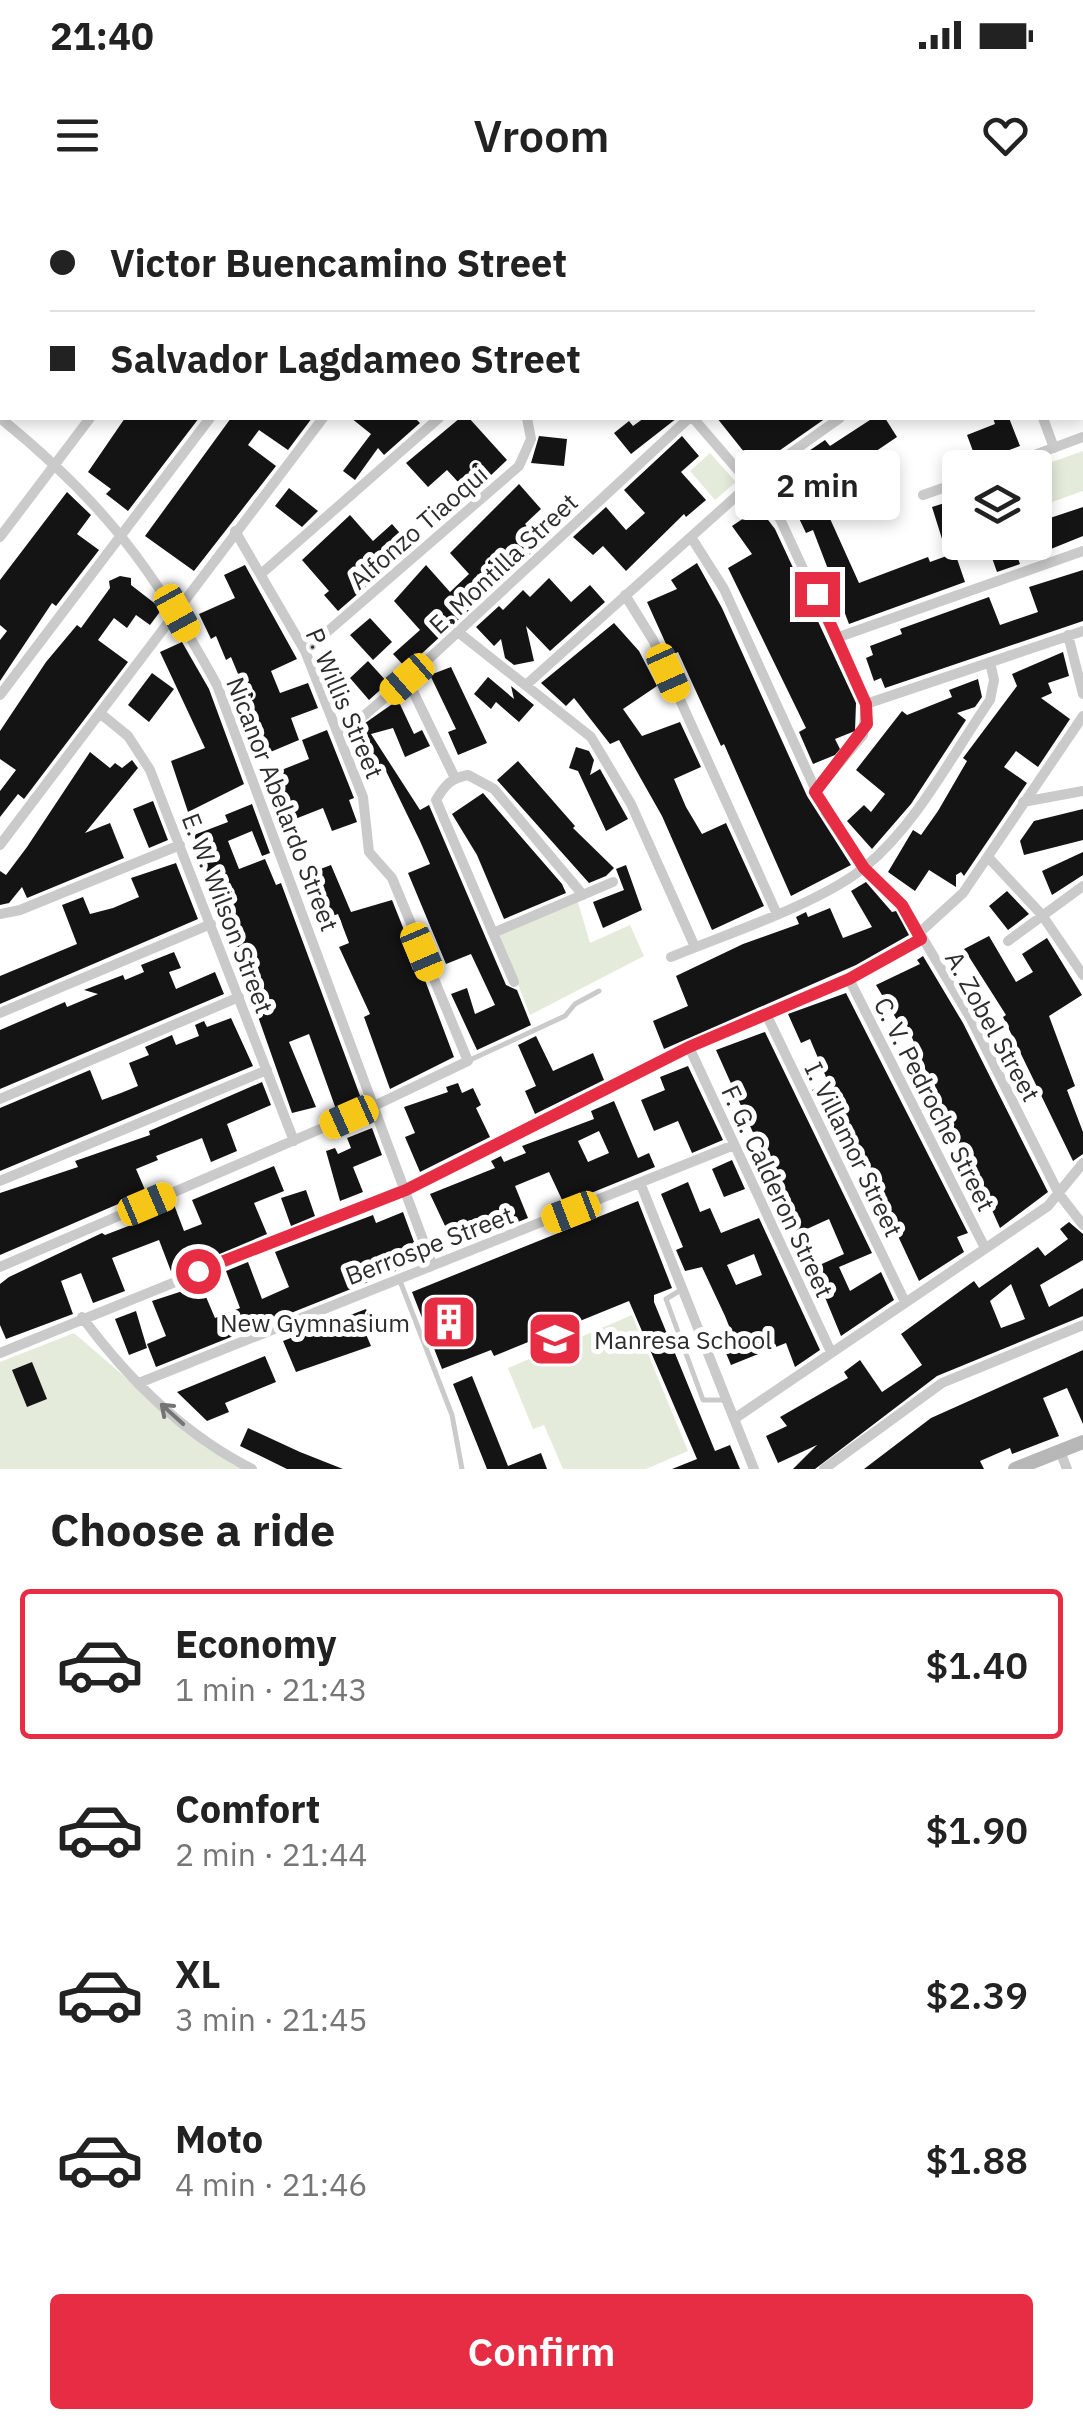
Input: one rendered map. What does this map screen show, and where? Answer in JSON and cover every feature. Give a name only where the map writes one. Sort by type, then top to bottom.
[{"type":"street","name":"Nicanor Abelardo Street","points":[[2,420],[55,462],[124,534],[177,613],[217,685],[253,773],[432,1264]]},
{"type":"street","points":[[0,536],[88,420]]},
{"type":"street","points":[[0,694],[209,420]]},
{"type":"street","points":[[0,845],[321,420]]},
{"type":"street","points":[[262,574],[438,420]]},
{"type":"street","name":"Alfonzo Tiaoqui","points":[[305,651],[519,466],[531,438],[527,420]]},
{"type":"street","name":"E. Montilla Street","points":[[337,730],[360,719],[407,679],[689,420]]},
{"type":"street","points":[[693,420],[751,482],[795,544],[866,704],[863,735],[815,792]]},
{"type":"street","points":[[526,685],[751,482],[837,420]]},
{"type":"street","points":[[1044,420],[1054,448]]},
{"type":"street","points":[[1048,450],[1083,437]]},
{"type":"street","points":[[923,495],[942,488]]},
{"type":"street","name":"P. Willis Street","points":[[235,531],[305,651],[363,798],[370,852],[392,878],[468,1061]]},
{"type":"street","name":"A. Zobel Street","points":[[691,537],[737,617],[815,792],[864,868],[902,905],[971,1020],[1059,1194],[1083,1225]]},
{"type":"street","points":[[836,638],[1083,551]]},
{"type":"street","points":[[626,594],[653,640],[776,912]]},
{"type":"street","points":[[866,704],[1083,631]]},
{"type":"street","points":[[458,632],[581,726],[602,751],[631,804],[695,948]]},
{"type":"street","points":[[1068,636],[1083,694]]},
{"type":"street","points":[[671,957],[776,912],[864,868],[892,842],[990,700],[994,680],[990,662]]},
{"type":"street","points":[[407,679],[454,778]]},
{"type":"street","name":"E. W. Wilson Street","points":[[101,714],[140,750],[294,1141]]},
{"type":"street","points":[[0,1353],[82,1316],[406,1190],[689,1047],[849,979],[920,936],[963,894],[1083,716]]},
{"type":"street","points":[[514,982],[436,800],[454,778],[468,774],[494,789],[582,895]]},
{"type":"street","points":[[1023,802],[1083,790]]},
{"type":"street","points":[[0,914],[20,910],[180,845]]},
{"type":"street","points":[[988,857],[1042,915],[1083,975]]},
{"type":"street","points":[[494,932],[612,882]]},
{"type":"street","points":[[1008,941],[1083,886]]},
{"type":"street","points":[[0,1012],[211,924]]},
{"type":"street","name":"C. V. Pedroche Street","points":[[849,979],[985,1248]]},
{"type":"street","points":[[0,1099],[239,997]]},
{"type":"street","name":"I. Villamor Street","points":[[766,1014],[905,1302]]},
{"type":"street","name":"F. G. Calderon Street","points":[[689,1047],[830,1352]]},
{"type":"street","points":[[0,1267],[376,1105],[468,1061]]},
{"type":"street","points":[[0,1181],[267,1070]]},
{"type":"street","name":"Berrospe Street","points":[[138,1383],[432,1264],[641,1186],[734,1145]]},
{"type":"street","points":[[734,1418],[1059,1194],[1083,1162]]},
{"type":"street","points":[[641,1186],[754,1469]]},
{"type":"street","points":[[82,1316],[138,1383],[210,1445],[252,1469]]},
{"type":"street","points":[[824,1469],[942,1383],[1083,1325]]},
{"type":"street","points":[[1015,1469],[1083,1442]]},
{"type":"street","points":[[1060,1451],[1067,1469]]},
{"type":"lane","points":[[468,1061],[565,1016],[575,1004],[599,991]]},
{"type":"lane","points":[[399,1278],[452,1414],[462,1469]]},
{"type":"lane","points":[[681,1290],[666,1299],[703,1400],[725,1400]]},
{"type":"green space","points":[[1083,451],[1083,491],[1052,502],[1052,462]]},
{"type":"green space","points":[[710,453],[736,482],[715,500],[690,471]]},
{"type":"green space","points":[[577,899],[590,943],[630,925],[644,956],[530,1015],[498,933]]},
{"type":"green space","points":[[632,1315],[688,1451],[646,1469],[563,1469],[544,1425],[533,1429],[508,1368]]},
{"type":"green space","points":[[74,1333],[189,1432],[244,1469],[0,1469],[0,1362]]},
{"type":"building","points":[[124,420],[197,420],[128,511],[106,494],[111,489],[88,472]]},
{"type":"building","points":[[230,420],[310,420],[288,450],[259,430],[248,445],[276,466],[194,571],[145,536]]},
{"type":"building","points":[[354,420],[420,423],[384,455],[378,448],[355,480],[343,471],[371,434]]},
{"type":"building","points":[[458,420],[471,420],[507,460],[470,495],[447,470],[428,487],[406,463]]},
{"type":"building","points":[[641,420],[674,420],[631,454],[614,433],[629,421],[633,426]]},
{"type":"building","points":[[719,420],[823,420],[756,467]]},
{"type":"building","points":[[870,420],[886,420],[897,437],[854,466],[844,451],[813,474],[800,457],[825,440],[830,446]]},
{"type":"building","points":[[994,420],[1010,420],[1020,446],[1009,450],[973,450],[967,435],[995,424]]},
{"type":"building","points":[[539,436],[567,439],[564,466],[531,463]]},
{"type":"building","points":[[682,436],[699,456],[681,472],[706,500],[686,517],[684,514],[626,571],[603,546],[593,555],[573,537],[606,507],[626,530],[645,513],[624,490]]},
{"type":"building","points":[[806,470],[821,489],[818,492],[859,583],[928,557],[930,562],[942,558],[957,560],[965,582],[849,624],[813,530],[806,533],[795,510],[778,491]]},
{"type":"building","points":[[519,484],[541,509],[525,524],[542,543],[406,668],[393,654],[420,630],[394,601],[426,565],[450,592],[469,574],[450,553]]},
{"type":"building","points":[[289,488],[318,511],[302,527],[275,506]]},
{"type":"building","points":[[67,492],[91,515],[77,534],[99,550],[56,606],[52,603],[0,681],[0,640],[7,631],[0,625],[0,580]]},
{"type":"building","points":[[942,504],[942,539],[932,507]]},
{"type":"building","points":[[1083,507],[1083,536],[1052,549],[1052,517]]},
{"type":"building","points":[[759,508],[775,529],[856,703],[855,731],[835,739],[840,749],[835,755],[813,764],[799,732],[806,728],[728,568],[752,554],[732,526]]},
{"type":"building","points":[[350,515],[373,541],[392,524],[412,547],[338,611],[324,595],[329,591],[302,560]]},
{"type":"building","points":[[993,560],[1019,560],[1020,564],[997,572]]},
{"type":"building","points":[[697,563],[722,608],[807,796],[851,865],[791,896],[724,744],[721,746],[678,652],[671,655],[647,602],[677,589],[671,580]]},
{"type":"building","points":[[245,565],[297,659],[271,671],[280,693],[308,683],[318,708],[291,718],[299,740],[268,753],[236,684],[241,681],[231,657],[226,660],[216,636],[211,639],[199,614],[235,598],[224,575]]},
{"type":"building","points":[[1083,570],[1083,621],[885,688],[881,678],[874,681],[866,658],[873,655],[870,646],[902,634],[900,629],[989,597],[1000,625],[1038,612],[1029,587]]},
{"type":"building","points":[[120,576],[131,578],[131,585],[162,609],[150,625],[136,615],[127,628],[114,618],[98,640],[128,662],[24,799],[18,794],[0,817],[0,791],[16,770],[0,759],[0,731],[46,662],[77,625],[81,628],[110,588],[109,581]]},
{"type":"building","points":[[549,578],[571,602],[590,585],[605,602],[550,651],[526,626],[534,661],[514,665],[505,658],[501,639],[494,646],[476,627],[499,606],[503,610],[523,590],[530,597]]},
{"type":"building","points":[[370,618],[392,642],[373,660],[350,635]]},
{"type":"building","points":[[614,623],[639,651],[657,686],[623,709],[642,736],[680,722],[701,767],[674,779],[686,807],[702,834],[726,823],[764,906],[712,930],[662,816],[619,740],[610,744],[574,698],[566,706],[541,683]]},
{"type":"building","points":[[182,642],[209,689],[244,784],[188,812],[171,761],[205,748],[160,652]]},
{"type":"building","points":[[1063,652],[1069,676],[1048,683],[1052,693],[1041,698],[1070,719],[1038,767],[1016,751],[1004,767],[1027,783],[964,876],[961,872],[956,875],[956,887],[929,870],[915,891],[888,872],[913,830],[921,835],[938,811],[967,761],[963,758],[1017,686],[1012,674]]},
{"type":"building","points":[[368,661],[388,683],[369,700],[350,678]]},
{"type":"building","points":[[451,667],[487,743],[458,755],[448,732],[456,729],[430,675]]},
{"type":"building","points":[[152,673],[174,689],[149,722],[128,705]]},
{"type":"building","points":[[488,677],[514,699],[511,686],[534,705],[519,722],[496,702],[491,709],[474,694]]},
{"type":"building","points":[[978,679],[982,697],[975,707],[957,713],[966,720],[911,804],[872,849],[847,821],[864,805],[871,812],[885,794],[856,770],[902,711],[907,715],[952,697],[949,690]]},
{"type":"building","points":[[398,700],[414,734],[422,730],[430,746],[405,757],[393,728],[371,734],[420,810],[429,805],[506,985],[517,990],[531,1025],[477,1050],[451,994],[467,988],[475,1014],[495,1005],[471,954],[446,964],[408,873],[430,864],[385,769],[365,778],[348,735]]},
{"type":"building","points":[[327,730],[354,798],[349,800],[357,822],[332,831],[323,808],[290,821],[274,773],[309,759],[302,740]]},
{"type":"building","points":[[576,747],[589,751],[594,760],[590,775],[600,769],[628,819],[606,831],[578,771],[569,768]]},
{"type":"building","points":[[90,752],[110,768],[115,763],[122,768],[132,760],[138,768],[85,833],[110,823],[124,858],[27,898],[22,887],[9,903],[0,905],[0,871],[6,875]]},
{"type":"building","points":[[518,761],[573,828],[614,868],[606,876],[589,883],[497,780]]},
{"type":"building","points":[[483,793],[566,893],[504,919],[477,855],[452,814]]},
{"type":"building","points":[[153,801],[168,840],[149,848],[133,809]]},
{"type":"building","points":[[252,804],[270,853],[262,856],[252,831],[228,841],[239,869],[265,859],[276,885],[281,883],[362,1101],[337,1112],[309,1034],[289,1042],[316,1107],[292,1113],[194,835],[228,822],[225,815]]},
{"type":"building","points":[[1083,809],[1083,840],[1024,855],[1020,841],[1034,821]]},
{"type":"building","points":[[1083,852],[1083,875],[1052,895],[1042,871]]},
{"type":"building","points":[[176,863],[198,919],[0,1004],[0,976],[77,944],[62,905],[83,897],[90,914],[113,908],[139,897],[131,878]]},
{"type":"building","points":[[331,865],[351,912],[392,900],[406,935],[400,937],[413,970],[420,967],[454,1057],[390,1089],[364,1017],[370,1014],[339,947],[349,943],[338,914],[327,918],[310,873]]},
{"type":"building","points":[[626,865],[642,910],[603,928],[593,902],[624,890],[616,869]]},
{"type":"building","points":[[866,882],[892,912],[896,911],[909,935],[856,965],[664,1049],[653,1021],[688,1006],[676,976],[743,944],[799,924],[796,917],[806,912],[808,917],[830,908],[843,938],[872,927],[851,891]]},
{"type":"building","points":[[1007,891],[1029,914],[1008,930],[989,906]]},
{"type":"building","points":[[989,936],[1016,982],[1033,972],[1022,954],[1047,938],[1082,995],[1049,1016],[1075,1086],[1067,1090],[1083,1132],[1083,1154],[1073,1161],[1003,1017],[1006,1015],[964,949]]},
{"type":"building","points":[[174,952],[181,968],[169,972],[176,989],[215,972],[224,994],[0,1089],[0,1030],[65,1002],[67,1007],[98,994],[84,990],[123,975],[125,980],[144,972],[141,965]]},
{"type":"building","points":[[923,956],[963,1023],[1048,1192],[1000,1228],[964,1148],[959,1150],[903,1016],[897,1020],[876,985],[920,964],[917,960]]},
{"type":"building","points":[[846,993],[968,1233],[957,1237],[964,1252],[919,1281],[834,1099],[820,1105],[812,1090],[825,1084],[826,1077],[810,1039],[801,1043],[788,1014]]},
{"type":"building","points":[[231,1018],[253,1066],[0,1171],[0,1108],[90,1070],[102,1100],[121,1093],[138,1086],[129,1063],[149,1055],[145,1047],[172,1035],[176,1045],[199,1036],[195,1025],[204,1021],[207,1027]]},
{"type":"building","points":[[765,1032],[872,1253],[839,1267],[850,1291],[881,1272],[894,1300],[841,1336],[824,1295],[816,1298],[804,1272],[844,1254],[829,1219],[798,1233],[716,1050]]},
{"type":"building","points":[[536,1036],[553,1071],[593,1053],[604,1080],[535,1114],[525,1091],[536,1086],[518,1045]]},
{"type":"building","points":[[688,1066],[723,1140],[692,1153],[678,1121],[654,1131],[641,1100],[665,1090],[660,1077]]},
{"type":"building","points":[[262,1082],[271,1105],[227,1124],[237,1151],[211,1162],[202,1138],[156,1156],[158,1160],[136,1169],[146,1192],[0,1255],[0,1193],[78,1167],[75,1161],[150,1135],[149,1131]]},
{"type":"building","points":[[458,1083],[462,1093],[473,1088],[481,1105],[476,1108],[490,1137],[420,1172],[405,1137],[415,1133],[404,1107],[448,1092],[446,1087]]},
{"type":"building","points":[[614,1101],[638,1158],[649,1153],[655,1167],[564,1204],[549,1172],[515,1186],[528,1218],[455,1247],[430,1194],[495,1168],[491,1161],[501,1156],[504,1162],[526,1153],[522,1146],[594,1119],[591,1111]],"holes":[[[599,1131],[609,1153],[588,1162],[578,1141]]]},
{"type":"building","points":[[372,1128],[382,1155],[353,1167],[363,1192],[340,1201],[326,1151],[335,1148],[338,1154],[351,1148],[347,1138]]},
{"type":"building","points":[[732,1160],[745,1189],[724,1197],[712,1169]]},
{"type":"building","points":[[274,1166],[284,1191],[254,1203],[267,1234],[172,1274],[159,1240],[112,1258],[125,1291],[93,1303],[81,1273],[61,1281],[73,1314],[6,1339],[0,1325],[0,1284],[9,1277],[102,1233],[144,1220],[143,1215],[173,1202],[184,1231],[202,1224],[192,1200]]},
{"type":"building","points":[[688,1182],[700,1212],[710,1208],[721,1233],[759,1218],[820,1350],[795,1367],[786,1343],[731,1365],[723,1346],[735,1341],[725,1316],[702,1267],[685,1271],[676,1250],[683,1247],[661,1194]],"holes":[[[754,1254],[762,1275],[736,1285],[727,1265]]]},
{"type":"building","points":[[306,1190],[315,1216],[291,1226],[281,1198]]},
{"type":"building","points":[[638,1201],[672,1288],[654,1295],[654,1302],[715,1451],[730,1445],[740,1469],[672,1469],[697,1459],[629,1301],[494,1356],[491,1350],[442,1369],[412,1292]]},
{"type":"building","points":[[403,1212],[421,1261],[156,1367],[147,1344],[166,1336],[152,1301],[201,1285],[215,1318],[240,1308],[226,1271],[248,1262],[262,1299],[289,1287],[275,1252],[373,1215],[376,1223]]},
{"type":"building","points":[[1069,1222],[1083,1234],[1083,1260],[1040,1285],[1049,1307],[1083,1288],[1083,1316],[937,1376],[815,1469],[793,1469],[817,1445],[778,1463],[766,1436],[787,1426],[780,1417],[848,1378],[844,1372],[860,1360],[882,1392],[906,1376],[922,1365],[901,1334],[974,1281],[979,1288],[1038,1247],[1045,1256],[1068,1239],[1060,1229]],"holes":[[[1011,1284],[1025,1319],[1001,1328],[990,1301]]]},
{"type":"building","points":[[366,1309],[374,1328],[365,1332],[371,1346],[296,1372],[283,1341]]},
{"type":"building","points":[[136,1311],[147,1348],[129,1355],[115,1319]]},
{"type":"building","points":[[1083,1350],[1083,1424],[1067,1388],[1043,1398],[1059,1436],[1012,1454],[1010,1448],[980,1461],[984,1469],[864,1469],[931,1418]]},
{"type":"building","points":[[265,1356],[276,1382],[225,1403],[229,1412],[207,1421],[177,1392]]},
{"type":"building","points":[[32,1362],[47,1399],[27,1407],[12,1370]]},
{"type":"building","points":[[472,1376],[508,1466],[541,1453],[547,1469],[487,1469],[453,1384]]},
{"type":"building","points":[[248,1428],[343,1469],[287,1469],[240,1446]]},
{"type":"place","name":"New Gymnasium","points":[[449,1322]]},
{"type":"place","name":"Manresa School","points":[[555,1339]]},
{"type":"route","points":[[198,1271],[406,1190],[689,1047],[849,979],[921,939],[902,905],[864,868],[815,792],[863,735],[867,724],[866,704],[817,594]]}]
